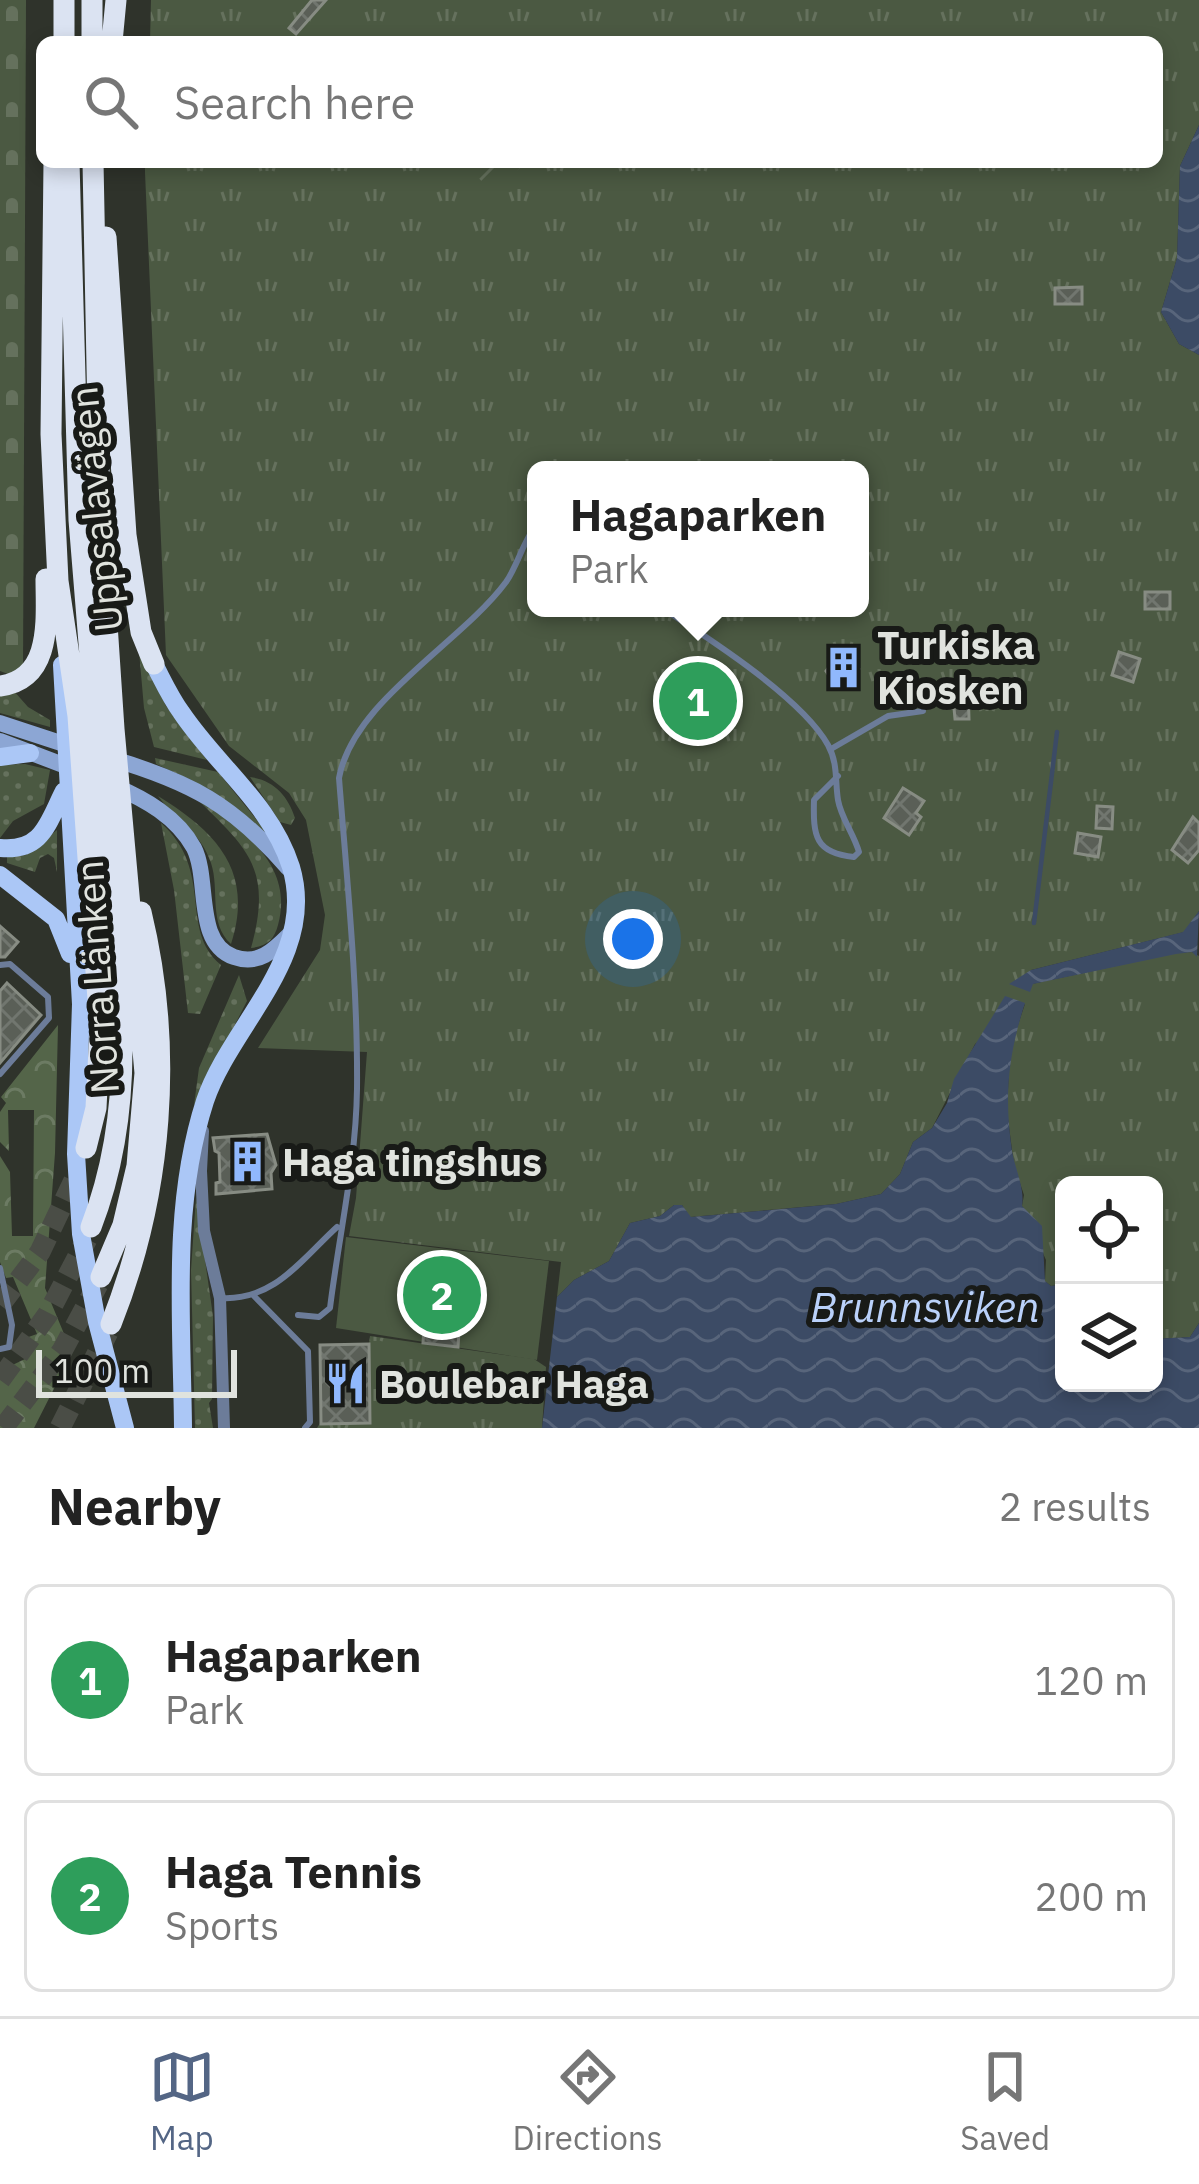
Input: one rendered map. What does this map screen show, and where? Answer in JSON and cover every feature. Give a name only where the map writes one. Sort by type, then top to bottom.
[{"type":"highway","points":[[63,36],[64,0]]},
{"type":"highway","points":[[113,36],[116,0]]},
{"type":"highway","points":[[92,5],[94,36]]},
{"type":"highway","name":"Uppsalavägen","points":[[54,168],[51,434],[58,580],[87,720]]},
{"type":"highway","name":"Uppsalavägen","points":[[69,168],[92,797]]},
{"type":"highway","name":"Uppsalavägen","points":[[87,720],[98,451],[93,168]]},
{"type":"highway","name":"Uppsalavägen","points":[[106,168],[106,239],[126,536],[141,632],[154,664]]},
{"type":"highway","points":[[0,686],[30,673],[44,646],[51,434]]},
{"type":"highway","points":[[86,1148],[96,1108],[100,1028],[87,720]]},
{"type":"highway","name":"Norra Länken","points":[[92,797],[124,841],[145,1073],[137,1166],[123,1225],[100,1277]]},
{"type":"highway","name":"Norra Länken","points":[[92,797],[121,1014],[122,1065],[112,1154],[92,1227]]},
{"type":"highway","points":[[112,1324],[144,1216],[161,1078],[147,935],[124,841]]},
{"type":"main road","name":"Uppsalavägen","points":[[154,664],[182,715],[279,833],[296,896],[281,964],[206,1100],[185,1190],[183,1428]]},
{"type":"main road","points":[[0,757],[30,753]]},
{"type":"main road","name":"Uppsalavägen","points":[[92,797],[76,1154],[81,1234],[124,1428]]},
{"type":"main road","points":[[0,848],[26,847],[92,797]]},
{"type":"main road","points":[[0,875],[47,910],[62,929],[70,951],[72,1017],[79,1037]]},
{"type":"street","points":[[0,723],[184,783],[227,807],[292,872]]},
{"type":"street","points":[[0,741],[128,792],[178,827],[194,848],[203,874],[212,937],[229,956],[264,957],[291,933]]},
{"type":"street","points":[[206,1100],[201,1171],[204,1232],[220,1298],[224,1428]]},
{"type":"lane","points":[[298,1315],[319,1317],[330,1308],[357,1094],[339,778],[343,757],[365,720],[508,579],[527,543]]},
{"type":"lane","points":[[674,617],[793,705],[831,749],[838,776],[838,799],[859,852],[854,857],[833,855],[817,839],[813,824],[814,800],[838,776]]},
{"type":"lane","points":[[831,749],[888,716],[923,712]]},
{"type":"lane","points":[[0,965],[10,964],[49,997],[49,1018],[0,1074]]},
{"type":"lane","points":[[220,1298],[254,1296],[285,1277],[340,1225]]},
{"type":"lane","points":[[0,1268],[12,1325],[9,1347],[0,1349]]},
{"type":"lane","points":[[254,1296],[308,1351],[310,1422],[305,1428]]},
{"type":"green space","points":[[0,0],[26,0],[23,668],[8,674],[0,671]]},
{"type":"green space","points":[[151,0],[1199,0],[1199,125],[1180,166],[1177,258],[1161,312],[1179,344],[1199,355],[1199,911],[1184,932],[1031,970],[1032,984],[1176,953],[1199,956],[1199,1323],[1190,1337],[1163,1338],[1163,1176],[1055,1176],[1055,1285],[1045,1281],[1046,1260],[1022,1206],[1024,1195],[1014,1165],[1007,1111],[1010,1049],[1025,1004],[975,1044],[932,1128],[913,1142],[900,1174],[881,1194],[836,1204],[690,1217],[682,1205],[674,1205],[660,1216],[630,1223],[609,1261],[574,1280],[557,1297],[561,1262],[349,1236],[367,1052],[258,1048],[320,950],[325,915],[306,820],[289,793],[229,746],[166,655],[145,168],[1163,168],[1163,36],[150,36]]},
{"type":"green space","points":[[470,168],[520,168],[490,191]]},
{"type":"green space","points":[[139,651],[166,706],[207,760],[154,747],[144,708]]},
{"type":"green space","points":[[13,690],[28,707],[50,720],[50,727],[0,713],[0,692]]},
{"type":"green space","points":[[155,758],[218,772],[268,834],[191,780],[156,764]]},
{"type":"green space","points":[[0,765],[50,770],[44,804],[13,821],[0,838]]},
{"type":"green space","points":[[250,777],[273,785],[284,796],[295,818],[291,825],[280,822]]},
{"type":"green space","points":[[188,790],[241,830],[269,862],[281,902],[276,930],[266,944],[251,948],[259,895],[249,857]]},
{"type":"green space","points":[[158,796],[198,825],[226,857],[238,896],[231,944],[219,926],[207,852]]},
{"type":"green space","points":[[161,823],[187,860],[201,934],[221,965],[200,1014],[188,1013]]},
{"type":"green space","points":[[57,830],[57,872],[48,854],[40,858],[35,872],[7,863],[7,857],[26,855]]},
{"type":"green space","points":[[239,975],[247,1001],[194,1105],[199,1068]]},
{"type":"green space","points":[[58,1025],[45,1288],[72,1353],[34,1428],[0,1428],[0,1371],[25,1359],[17,1341],[37,1334],[13,1277],[6,1278],[0,1262],[0,1156],[10,1172],[12,1236],[33,1236],[34,1110],[8,1110],[9,1151],[0,1142],[0,1112],[6,1103],[1,1097]]},
{"type":"green space","points":[[196,1197],[213,1316],[209,1403],[213,1428],[195,1428],[191,1270]]},
{"type":"green space","points":[[346,1237],[549,1261],[537,1360],[336,1328]]},
{"type":"green space","points":[[370,1336],[534,1359],[546,1367],[542,1428],[317,1428]]},
{"type":"water","points":[[1199,125],[1199,355],[1179,344],[1161,312],[1177,258],[1180,166]]},
{"type":"water","points":[[1199,911],[1197,957],[1192,952],[1176,954],[1033,984],[1030,992],[1009,984],[1031,970],[1183,932]]},
{"type":"water","name":"Brunnsviken","points":[[1005,996],[1025,1003],[1009,1076],[1010,1131],[1022,1206],[1042,1226],[1045,1281],[1055,1285],[1055,1392],[1163,1392],[1163,1338],[1190,1337],[1199,1323],[1199,1428],[542,1428],[557,1297],[574,1280],[609,1261],[630,1223],[660,1216],[674,1205],[682,1205],[691,1217],[836,1204],[881,1194],[900,1174],[913,1142],[932,1128],[954,1079]]},
{"type":"building","points":[[312,0],[326,0],[296,34],[289,28]]},
{"type":"building","points":[[1082,287],[1082,304],[1055,304],[1055,288]]},
{"type":"building","points":[[1145,592],[1170,592],[1170,609],[1145,609]]},
{"type":"building","name":"Turkiska Kiosken","points":[[848,652],[848,659],[859,669],[852,681],[838,678],[833,682],[826,671],[834,654]]},
{"type":"building","points":[[1119,652],[1140,659],[1133,682],[1112,675]]},
{"type":"building","points":[[952,686],[968,686],[969,719],[955,719],[954,708],[946,708],[945,698],[953,697]]},
{"type":"building","points":[[903,788],[924,801],[916,813],[921,817],[909,835],[884,818]]},
{"type":"building","points":[[1097,806],[1113,807],[1112,829],[1096,828]]},
{"type":"building","points":[[1193,817],[1199,823],[1199,850],[1188,863],[1172,850]]},
{"type":"building","points":[[1078,833],[1101,837],[1098,857],[1075,853]]},
{"type":"building","points":[[0,926],[18,942],[5,957],[0,957]]},
{"type":"building","points":[[7,983],[41,1015],[0,1063],[0,991]]},
{"type":"building","name":"Haga tingshus","points":[[267,1134],[276,1165],[271,1173],[272,1189],[216,1194],[219,1153],[213,1138]]},
{"type":"building","points":[[424,1328],[459,1332],[458,1347],[423,1343]]},
{"type":"building","name":"Boulebar Haga","points":[[369,1344],[370,1423],[321,1424],[320,1345]]},
{"type":"waterway","points":[[1034,923],[1057,732]]},
{"type":"tunnel","points":[[0,1305],[40,1252],[78,1172]]},
{"type":"tunnel","points":[[0,1380],[48,1314],[87,1239]]},
{"type":"tunnel","points":[[3,1428],[62,1351],[98,1284]]},
{"type":"tunnel","points":[[60,1428],[108,1332]]},
{"type":"place","name":"Turkiska Kiosken","points":[[843,667]]},
{"type":"place","name":"Hagaparken","points":[[698,701]]},
{"type":"place","name":"Haga tingshus","points":[[248,1162]]},
{"type":"place","name":"Haga Tennis","points":[[442,1295]]},
{"type":"place","name":"Boulebar Haga","points":[[345,1384]]}]
